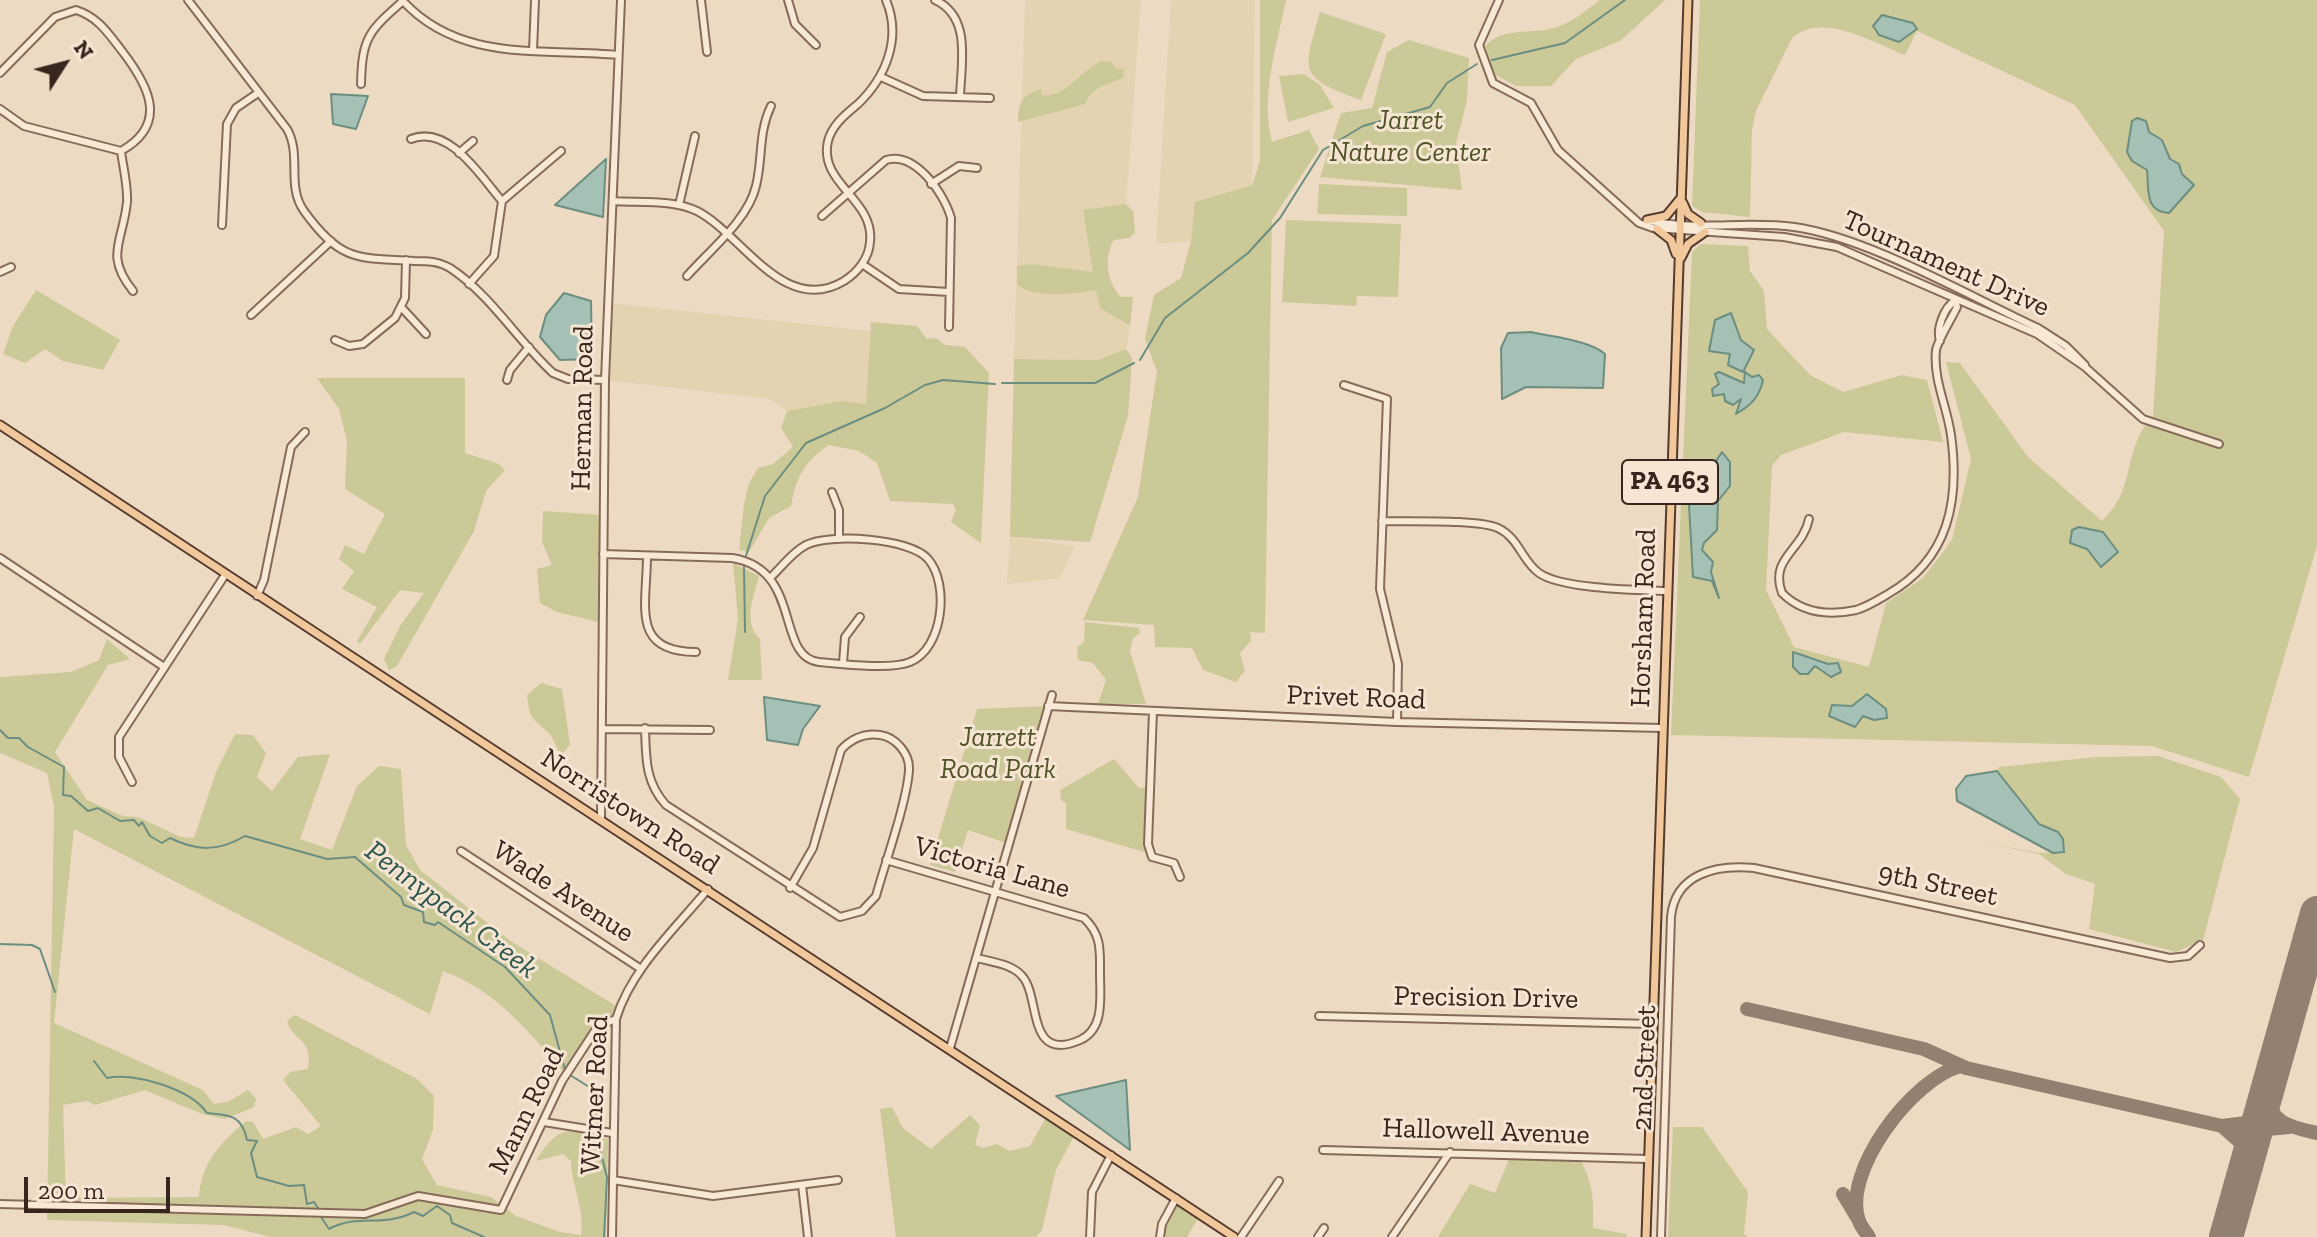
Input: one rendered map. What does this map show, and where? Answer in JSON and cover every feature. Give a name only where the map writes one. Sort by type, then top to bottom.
[{"type":"main road","name":"Horsham Road","points":[[1646,1237],[1688,0]]},
{"type":"main road","points":[[1647,220],[1666,216],[1681,197],[1688,214],[1701,223]]},
{"type":"main road","points":[[1657,229],[1671,240],[1678,264]]},
{"type":"main road","points":[[1678,264],[1688,244],[1705,232]]},
{"type":"main road","name":"Norristown Road","points":[[0,425],[1234,1237]]},
{"type":"street","points":[[188,0],[294,143],[298,201],[331,241],[359,259],[438,263],[469,284],[560,376],[605,380]]},
{"type":"street","points":[[361,84],[362,53],[367,35],[403,0],[427,23],[464,42],[499,50],[618,55]]},
{"type":"street","points":[[533,51],[535,0]]},
{"type":"street","name":"Herman Road","points":[[601,818],[605,380],[621,0]]},
{"type":"street","points":[[701,0],[707,52]]},
{"type":"street","points":[[788,0],[795,24],[816,45]]},
{"type":"street","points":[[613,201],[679,205],[711,219],[777,278],[816,290],[833,286],[862,264],[870,246],[869,221],[831,171],[828,140],[836,125],[881,77],[892,40],[887,2],[898,0]]},
{"type":"street","points":[[935,0],[951,11],[959,23],[960,97]]},
{"type":"street","points":[[1499,0],[1479,45],[1493,83],[1531,103],[1564,157],[1636,219],[1657,229],[1680,228]]},
{"type":"street","points":[[0,73],[55,17],[76,10],[98,20],[144,80],[149,96],[147,130],[137,142],[121,151],[24,126],[0,109]]},
{"type":"street","points":[[881,77],[918,95],[990,98]]},
{"type":"street","points":[[222,225],[227,124],[233,112],[258,93]]},
{"type":"street","points":[[687,276],[748,205],[756,189],[761,128],[771,106]]},
{"type":"street","points":[[679,205],[695,136]]},
{"type":"street","points":[[411,139],[435,137],[459,153],[502,201]]},
{"type":"street","points":[[459,153],[473,141]]},
{"type":"street","points":[[121,151],[128,199],[116,259],[118,273],[133,291]]},
{"type":"street","points":[[469,284],[494,256],[502,201],[561,151]]},
{"type":"street","points":[[822,216],[883,162],[892,158],[913,164],[931,184],[951,218],[949,327]]},
{"type":"street","points":[[931,184],[959,166],[977,168]]},
{"type":"street","points":[[1636,219],[1680,228]]},
{"type":"street","name":"Tournament Drive","points":[[1680,228],[1701,223],[1794,226],[1848,241],[2038,328],[2066,346],[2143,419],[2219,444]]},
{"type":"street","name":"Tournament Drive","points":[[1680,228],[1784,237],[1837,247],[1955,301],[2037,334],[2085,367]]},
{"type":"street","points":[[251,315],[331,241]]},
{"type":"street","points":[[335,340],[349,346],[363,344],[402,308],[406,260]]},
{"type":"street","points":[[862,264],[899,289],[949,292]]},
{"type":"street","points":[[0,272],[11,267]]},
{"type":"street","points":[[1938,293],[1947,320]]},
{"type":"street","points":[[1809,519],[1802,540],[1782,560],[1777,571],[1782,593],[1804,609],[1840,613],[1863,608],[1906,584],[1937,550],[1947,527],[1952,479],[1952,436],[1937,374],[1938,335],[1955,301]]},
{"type":"street","points":[[1947,320],[1969,307]]},
{"type":"street","points":[[402,308],[426,334]]},
{"type":"street","points":[[507,380],[510,370],[529,347]]},
{"type":"street","points":[[1344,385],[1387,399],[1380,589],[1398,664],[1397,722]]},
{"type":"street","points":[[257,596],[264,580],[291,447],[305,432]]},
{"type":"street","points":[[832,492],[839,510],[839,539]]},
{"type":"street","points":[[1382,521],[1487,525],[1515,540],[1533,568],[1551,579],[1619,590],[1666,591]]},
{"type":"street","points":[[603,554],[744,561],[770,578],[785,604],[795,644],[802,655],[815,661],[901,665],[921,656],[935,635],[939,593],[931,563],[915,548],[839,539],[817,541],[803,547],[770,578]]},
{"type":"street","points":[[647,556],[646,621],[650,635],[667,650],[696,652]]},
{"type":"street","points":[[0,558],[164,667]]},
{"type":"street","points":[[132,782],[119,757],[117,744],[225,575]]},
{"type":"street","points":[[843,663],[845,637],[860,617]]},
{"type":"street","points":[[950,1048],[1052,695]]},
{"type":"street","name":"Privet Road","points":[[1048,706],[1397,722],[1662,728]]},
{"type":"street","points":[[1153,711],[1148,844],[1152,857],[1174,863],[1180,877]]},
{"type":"street","points":[[645,728],[646,767],[655,792],[666,805],[790,888],[833,916],[847,917],[873,901],[909,764],[903,750],[892,739],[868,735],[852,740],[841,750],[813,848],[790,888]]},
{"type":"street","points":[[602,729],[710,730]]},
{"type":"street","name":"Wade Avenue","points":[[461,851],[641,969]]},
{"type":"street","name":"Victoria Lane","points":[[886,860],[1078,915],[1092,926],[1100,942],[1100,1012],[1096,1025],[1086,1037],[1075,1042],[1061,1044],[1048,1040],[1035,1024],[1031,990],[1021,975],[1013,968],[977,958]]},
{"type":"street","name":"9th Street","points":[[1672,900],[1686,883],[1699,875],[1723,868],[1746,867],[2165,957],[2188,956],[2200,945]]},
{"type":"street","name":"Witmer Road","points":[[612,1237],[616,1019],[626,992],[641,969],[708,889]]},
{"type":"street","name":"2nd Street","points":[[1661,1237],[1672,900]]},
{"type":"street","name":"Precision Drive","points":[[1319,1016],[1652,1024]]},
{"type":"street","name":"Mann Road","points":[[0,1204],[365,1214],[408,1197],[426,1196],[501,1210],[562,1082],[591,1035],[605,1021],[616,1019]]},
{"type":"street","points":[[544,1122],[612,1133]]},
{"type":"street","name":"Hallowell Avenue","points":[[1323,1150],[1450,1152],[1518,1158],[1648,1159]]},
{"type":"street","points":[[1392,1237],[1450,1152]]},
{"type":"street","points":[[1090,1237],[1092,1192],[1111,1155]]},
{"type":"street","points":[[613,1180],[713,1196],[838,1180]]},
{"type":"street","points":[[1241,1237],[1279,1181]]},
{"type":"street","points":[[802,1185],[808,1237]]},
{"type":"street","points":[[1160,1237],[1165,1215],[1176,1198]]},
{"type":"street","points":[[1318,1237],[1324,1228]]},
{"type":"shaded area","points":[[1025,0],[1141,0],[1126,204],[1083,211],[1100,308],[1130,326],[1126,349],[1098,360],[1014,359]]},
{"type":"shaded area","points":[[1171,0],[1255,0],[1252,185],[1195,202],[1191,241],[1156,244]]},
{"type":"shaded area","points":[[1882,15],[1913,23],[1917,29],[1899,42],[1879,35],[1873,26]]},
{"type":"shaded area","points":[[331,94],[368,96],[356,129],[333,124]]},
{"type":"shaded area","points":[[2137,118],[2146,121],[2149,132],[2162,140],[2170,159],[2179,164],[2182,174],[2194,185],[2169,213],[2161,212],[2152,204],[2147,170],[2132,161],[2127,152],[2132,121]]},
{"type":"shaded area","points":[[606,159],[603,217],[555,205]]},
{"type":"shaded area","points":[[564,293],[591,301],[592,359],[560,360],[540,337],[546,315]]},
{"type":"shaded area","points":[[610,303],[870,331],[866,404],[841,401],[787,411],[770,399],[605,380]]},
{"type":"shaded area","points":[[1731,313],[1741,340],[1754,350],[1743,372],[1728,365],[1730,354],[1709,351],[1715,320]]},
{"type":"shaded area","points":[[1531,332],[1580,342],[1605,354],[1603,388],[1526,387],[1502,399],[1501,348],[1508,333]]},
{"type":"shaded area","points":[[1719,372],[1744,383],[1745,372],[1752,377],[1759,375],[1763,380],[1754,400],[1736,414],[1741,399],[1733,405],[1725,401],[1724,394],[1713,396],[1712,389],[1719,384],[1715,374]]},
{"type":"shaded area","points":[[1722,452],[1730,462],[1730,486],[1718,501],[1717,530],[1704,543],[1702,550],[1713,562],[1711,572],[1719,598],[1712,581],[1693,577],[1688,487],[1689,481],[1696,478],[1713,485],[1716,461]]},
{"type":"shaded area","points":[[2079,527],[2103,532],[2118,552],[2101,567],[2087,549],[2070,543],[2072,530]]},
{"type":"shaded area","points":[[1010,537],[1075,546],[1060,578],[1007,584]]},
{"type":"shaded area","points":[[1793,652],[1828,664],[1838,663],[1841,672],[1831,677],[1815,666],[1808,674],[1800,674],[1793,667]]},
{"type":"shaded area","points":[[1867,694],[1886,709],[1887,718],[1874,720],[1863,716],[1855,727],[1829,716],[1832,705],[1852,706]]},
{"type":"shaded area","points":[[764,697],[820,706],[803,729],[798,745],[767,740]]},
{"type":"shaded area","points":[[1997,771],[2039,824],[2058,832],[2063,839],[2064,852],[2053,853],[1957,801],[1956,789],[1966,776]]},
{"type":"shaded area","points":[[1126,1080],[1130,1150],[1056,1096]]},
{"type":"green space","points":[[1260,0],[1286,0],[1269,89],[1272,142],[1309,130],[1319,149],[1272,220],[1265,633],[1250,632],[1251,641],[1240,653],[1245,671],[1236,682],[1203,670],[1192,648],[1155,647],[1154,625],[1083,620],[1138,497],[1157,371],[1145,339],[1154,295],[1181,278],[1191,241],[1195,202],[1252,185],[1260,161]]},
{"type":"green space","points":[[1600,0],[1665,0],[1620,41],[1576,59],[1551,86],[1516,86],[1494,74],[1485,46],[1492,40],[1508,34],[1557,27]]},
{"type":"green space","points":[[1700,0],[2317,0],[2317,546],[2249,777],[2152,746],[1671,735],[1692,252],[1701,244],[1748,246],[1750,271],[1764,291],[1767,329],[1810,375],[1843,392],[1902,375],[1927,380],[1943,442],[1844,432],[1781,455],[1772,466],[1766,590],[1794,647],[1869,667],[1886,603],[1923,578],[1952,540],[1971,459],[1946,362],[1960,363],[2028,457],[2102,521],[2113,508],[2126,482],[2137,442],[2153,416],[2164,231],[2075,105],[1917,31],[1905,55],[1864,37],[1833,28],[1804,30],[1792,38],[1756,111],[1752,130],[1750,217],[1702,212],[1692,206]]},
{"type":"green space","points":[[1320,12],[1386,34],[1361,100],[1325,85],[1310,70],[1310,48]]},
{"type":"green space","name":"Jarret Nature Center","points":[[1409,40],[1469,58],[1467,100],[1456,144],[1462,190],[1320,177],[1341,113],[1372,108],[1387,52]]},
{"type":"green space","points":[[1101,61],[1111,62],[1117,69],[1124,68],[1123,78],[1096,90],[1085,104],[1018,122],[1020,105],[1029,94],[1041,89],[1042,95],[1058,93]]},
{"type":"green space","points":[[1304,74],[1320,85],[1334,108],[1288,122],[1279,76]]},
{"type":"green space","points":[[1319,184],[1407,188],[1407,216],[1317,214]]},
{"type":"green space","points":[[1126,204],[1133,211],[1135,233],[1129,238],[1114,240],[1108,262],[1116,291],[1121,297],[1133,297],[1130,326],[1100,308],[1096,290],[1043,294],[1017,284],[1017,266],[1032,264],[1093,272],[1083,210]]},
{"type":"green space","points":[[1286,220],[1401,224],[1398,297],[1357,296],[1356,306],[1282,302]]},
{"type":"green space","points":[[36,290],[120,340],[103,370],[63,361],[45,349],[25,363],[3,354],[13,326]]},
{"type":"green space","points":[[871,322],[917,326],[927,339],[936,338],[945,345],[965,347],[989,373],[981,543],[951,522],[956,510],[953,504],[890,501],[877,463],[859,451],[829,445],[803,471],[791,506],[769,518],[749,552],[739,550],[749,483],[758,468],[773,464],[793,447],[781,428],[787,411],[841,401],[866,404]]},
{"type":"green space","points":[[1126,349],[1132,358],[1128,416],[1090,542],[1010,537],[1014,359],[1098,360]]},
{"type":"green space","points":[[317,378],[465,378],[465,453],[499,464],[505,470],[486,491],[474,531],[397,666],[389,670],[384,659],[400,626],[424,593],[400,590],[360,644],[357,641],[377,607],[342,589],[354,571],[339,559],[345,545],[364,554],[385,514],[345,489],[347,441],[339,409]]},
{"type":"green space","points":[[543,511],[601,515],[598,622],[557,612],[540,603],[537,569],[552,565],[542,542]]},
{"type":"green space","points":[[733,563],[759,576],[750,617],[760,639],[762,680],[728,680],[738,619]]},
{"type":"green space","points":[[1085,622],[1139,628],[1140,633],[1133,638],[1130,651],[1146,704],[1098,704],[1106,680],[1093,663],[1078,660],[1077,647],[1084,642]]},
{"type":"green space","points":[[107,639],[130,659],[108,665],[55,752],[87,800],[123,816],[138,817],[181,837],[194,838],[216,772],[235,734],[253,735],[266,753],[257,777],[272,791],[298,757],[330,754],[300,839],[332,850],[357,786],[379,766],[401,769],[406,845],[420,870],[512,942],[621,1009],[616,1019],[598,1026],[567,1075],[511,1015],[463,979],[443,971],[430,1014],[74,829],[54,1023],[203,1090],[214,1104],[228,1102],[248,1090],[256,1099],[254,1107],[225,1119],[202,1114],[145,1090],[95,1105],[87,1101],[63,1105],[66,1198],[199,1197],[204,1174],[214,1154],[246,1121],[253,1122],[263,1139],[296,1127],[308,1134],[321,1126],[283,1080],[290,1072],[308,1069],[308,1051],[287,1021],[295,1015],[417,1079],[434,1096],[433,1130],[422,1159],[437,1185],[491,1197],[516,1216],[560,1232],[581,1235],[581,1217],[571,1161],[563,1154],[536,1161],[552,1140],[566,1132],[608,1139],[606,1237],[271,1237],[223,1225],[47,1220],[54,807],[47,773],[0,753],[0,677],[71,672],[99,660]]},
{"type":"green space","points":[[541,683],[562,689],[570,745],[561,755],[550,735],[530,714],[527,695]]},
{"type":"green space","name":"Jarrett Road Park","points":[[1048,706],[1006,843],[968,830],[955,872],[930,865],[977,709]]},
{"type":"green space","points":[[2158,756],[2221,777],[2240,799],[2203,940],[2176,952],[2089,929],[2095,884],[2066,874],[2039,854],[1981,842],[2039,853],[2063,852],[2053,828],[2045,828],[2033,817],[1997,771],[1999,767],[2096,757]]},
{"type":"green space","points":[[1114,759],[1139,788],[1150,787],[1151,854],[1066,829],[1066,803],[1061,800],[1060,790]]},
{"type":"green space","points":[[892,1107],[903,1128],[931,1149],[970,1115],[980,1125],[975,1145],[983,1148],[997,1144],[1010,1151],[1030,1146],[1048,1114],[1076,1132],[1056,1170],[1042,1230],[1036,1237],[896,1237],[880,1109]]},
{"type":"green space","points":[[1673,1127],[1702,1127],[1748,1192],[1744,1234],[1748,1237],[1668,1237]]},
{"type":"green space","points":[[1510,1157],[1579,1158],[1592,1192],[1593,1228],[1626,1234],[1627,1237],[1438,1237],[1470,1184],[1495,1193]]},
{"type":"green space","points":[[1178,1200],[1200,1215],[1187,1237],[1163,1237],[1164,1219]]},
{"type":"waterway","points":[[1492,60],[1565,43],[1625,0]]},
{"type":"waterway","points":[[1140,360],[1165,318],[1248,253],[1280,218],[1323,150],[1363,126],[1430,107],[1447,83],[1477,64]]},
{"type":"waterway","points":[[1002,383],[1095,383],[1134,363]]},
{"type":"waterway","points":[[745,559],[765,496],[806,443],[885,408],[925,385],[943,380],[995,384]]},
{"type":"waterway","points":[[744,566],[745,632]]},
{"type":"waterway","name":"Pennypack Creek","points":[[0,730],[8,738],[19,738],[28,747],[64,767],[63,795],[71,796],[88,811],[98,808],[120,821],[134,820],[139,826],[142,822],[150,836],[162,843],[170,838],[207,848],[226,845],[245,836],[327,859],[355,857],[401,897],[404,905],[423,912],[424,922],[435,925],[438,922],[505,967],[550,1015],[565,1070]]},
{"type":"waterway","points":[[0,944],[32,945],[40,949],[55,992]]},
{"type":"waterway","points":[[94,1061],[107,1078],[132,1078],[161,1084],[188,1097],[207,1113],[234,1118],[242,1126],[247,1140],[257,1141],[251,1153],[257,1177],[289,1186],[304,1185],[307,1204],[314,1202],[320,1211]]},
{"type":"waterway","name":"Pennypack Creek","points":[[570,1075],[602,1095],[595,1111],[598,1126]]},
{"type":"waterway","name":"Pennypack Creek","points":[[596,1134],[607,1177],[604,1237]]},
{"type":"waterway","points":[[321,1217],[329,1229],[340,1224],[391,1219],[414,1212],[423,1216],[437,1206],[450,1215],[452,1223],[484,1237]]},
{"type":"taxiway","points":[[2313,929],[2317,925]]},
{"type":"taxiway","points":[[1747,1009],[1924,1049],[1966,1068],[2222,1126],[2240,1142],[2246,1167]]},
{"type":"taxiway","points":[[1869,1237],[1859,1221],[1856,1201],[1871,1154],[1885,1130],[1922,1088],[1961,1066]]},
{"type":"taxiway","points":[[2266,1095],[2277,1118],[2291,1126],[2317,1133]]},
{"type":"taxiway","points":[[2222,1126],[2246,1123],[2265,1100]]},
{"type":"taxiway","points":[[2252,1144],[2268,1129],[2289,1127]]},
{"type":"taxiway","points":[[1843,1194],[1858,1219]]},
{"type":"runway","points":[[2226,1237],[2317,913]]}]
